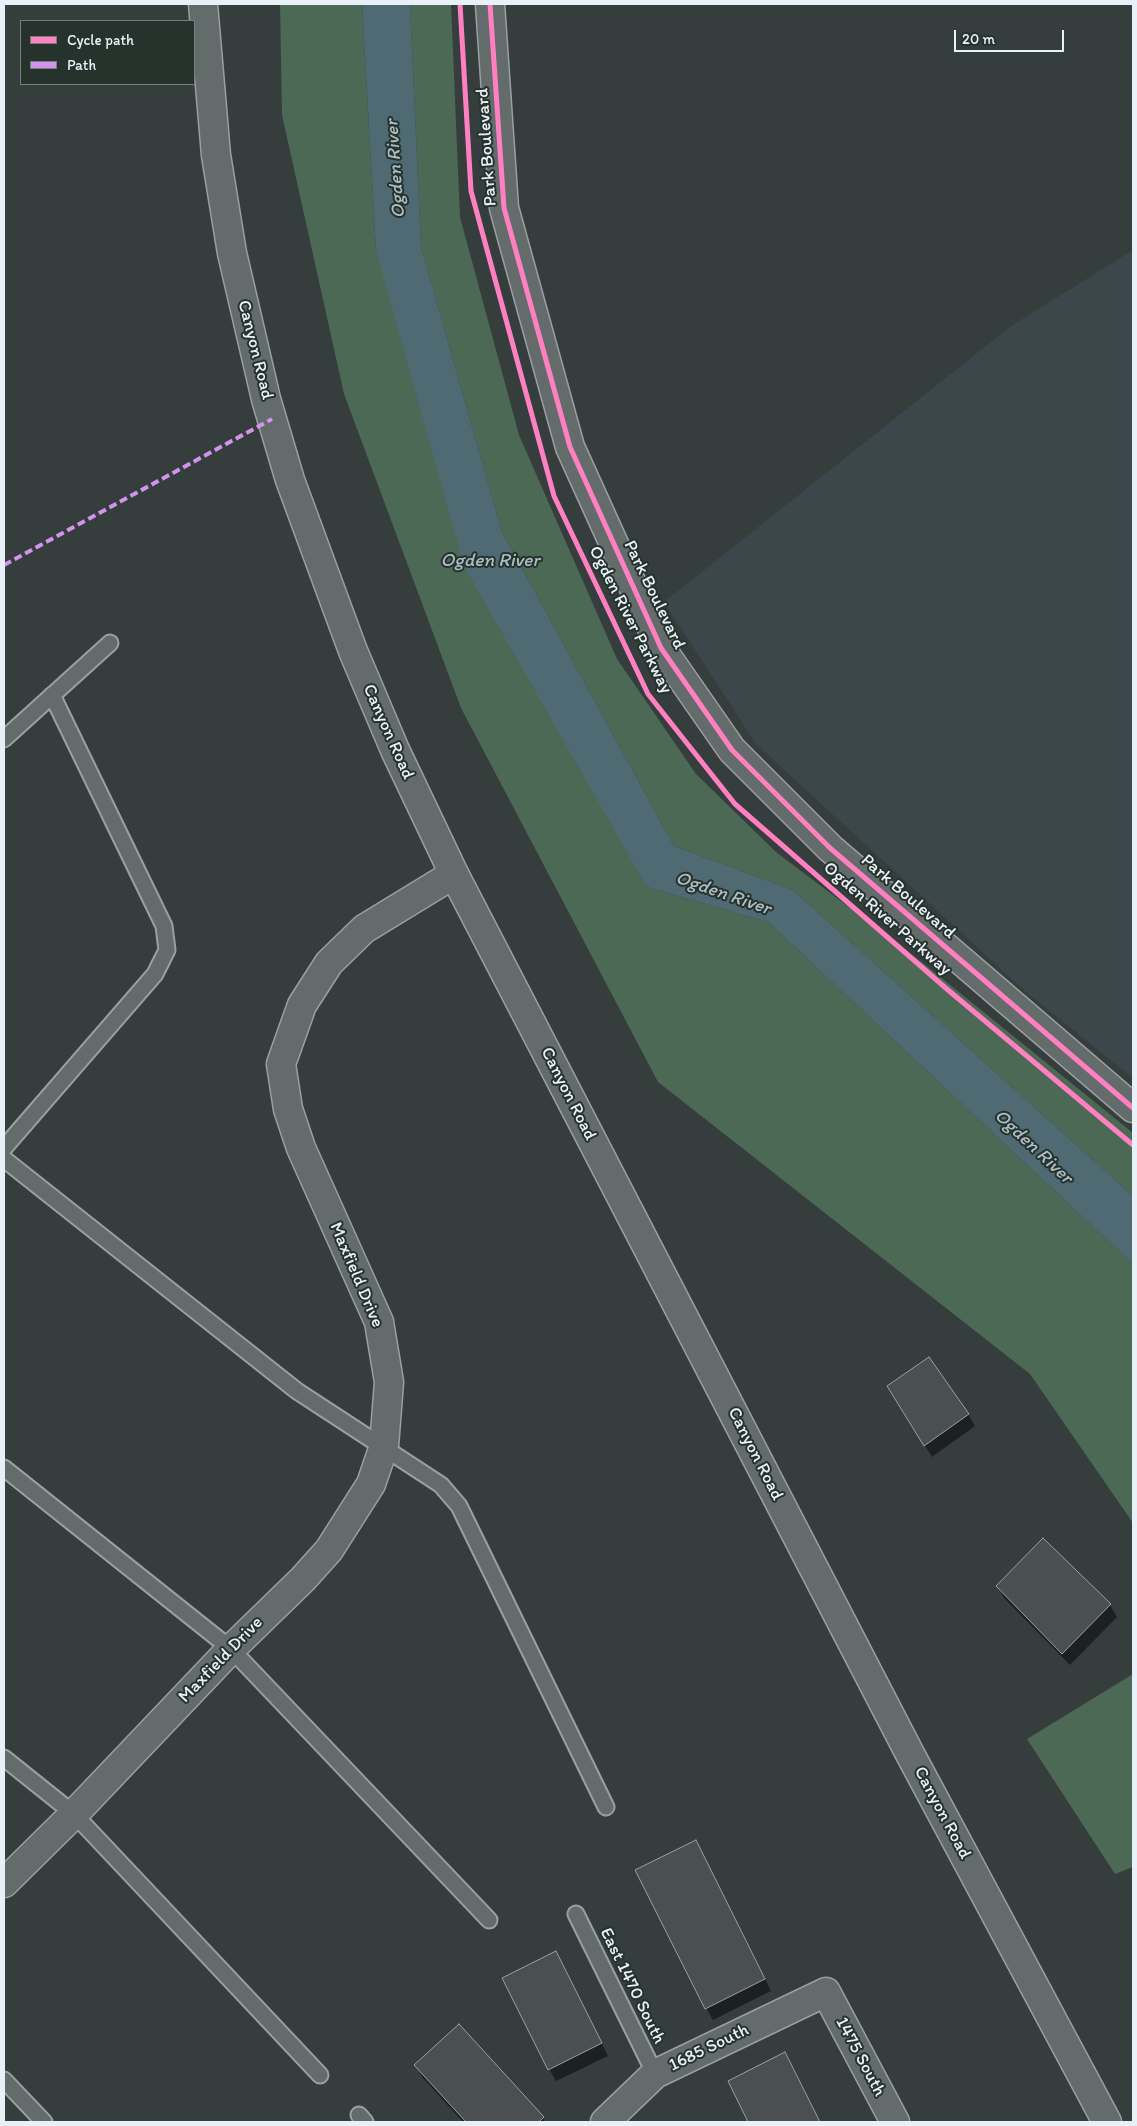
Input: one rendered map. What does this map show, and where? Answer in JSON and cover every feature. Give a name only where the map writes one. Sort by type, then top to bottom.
[{"type":"street","name":"Canyon Road","points":[[203,4],[216,155],[232,252],[266,399],[290,480],[353,651],[395,750],[454,874],[910,1754],[1108,2122]]},
{"type":"street","name":"Park Boulevard","points":[[490,4],[504,208],[570,447],[661,648],[732,750],[830,848],[1133,1108]]},
{"type":"street","name":"Maxfield Drive","points":[[4,1883],[74,1814],[230,1649],[303,1579],[328,1550],[371,1484],[384,1446],[389,1382],[379,1322],[301,1148],[288,1109],[281,1064],[302,1005],[328,963],[364,929],[454,874]]},
{"type":"street","name":"1685 South","points":[[605,2122],[655,2074],[826,1992]]},
{"type":"street","name":"1475 South","points":[[826,1992],[895,2122]]},
{"type":"lane","points":[[4,739],[110,643]]},
{"type":"lane","points":[[4,1148],[155,974],[167,950],[164,926],[52,695]]},
{"type":"lane","points":[[4,1159],[297,1391],[384,1446],[441,1485],[459,1506],[606,1807]]},
{"type":"lane","points":[[4,1468],[230,1649],[489,1920]]},
{"type":"lane","points":[[4,1758],[74,1814],[320,2075]]},
{"type":"lane","name":"East 1470 South","points":[[576,1914],[655,2074]]},
{"type":"lane","points":[[4,2080],[44,2122]]},
{"type":"shaded area","points":[[1133,250],[1133,1078],[1027,993],[756,744],[664,602],[1011,326]]},
{"type":"green space","points":[[280,4],[362,4],[376,250],[647,887],[768,922],[1133,1264],[1133,1523],[1030,1374],[658,1082],[461,708],[344,394],[282,115]]},
{"type":"green space","points":[[410,4],[451,4],[460,217],[519,435],[617,659],[696,774],[776,852],[923,963],[1133,1133],[1133,1196],[793,890],[674,846],[502,532],[421,247]]},
{"type":"green space","points":[[1133,1674],[1133,1867],[1115,1874],[1027,1739]]},
{"type":"water","name":"Ogden River","points":[[362,4],[410,4],[421,247],[502,532],[674,846],[793,890],[1133,1196],[1133,1264],[768,922],[647,887],[464,566],[376,250]]},
{"type":"building","points":[[929,1357],[969,1414],[924,1446],[887,1386]]},
{"type":"building","points":[[1043,1538],[1111,1604],[1062,1654],[996,1586]]},
{"type":"building","points":[[696,1840],[765,1979],[705,2009],[635,1870]]},
{"type":"building","points":[[556,1951],[602,2043],[548,2070],[502,1978]]},
{"type":"building","points":[[459,2024],[544,2117],[539,2122],[466,2122],[414,2065]]},
{"type":"building","points":[[785,2052],[820,2122],[748,2122],[728,2081]]},
{"type":"marked path","points":[[4,565],[272,419]]},
{"type":"cycle path","name":"Ogden River Parkway","points":[[460,4],[471,191],[554,496],[648,694],[735,804],[948,990],[1133,1145]]},
{"type":"cycle path","name":"Ogden River Parkway","points":[[490,4],[504,208],[570,447],[661,648],[732,750],[830,848],[1133,1108]]}]
